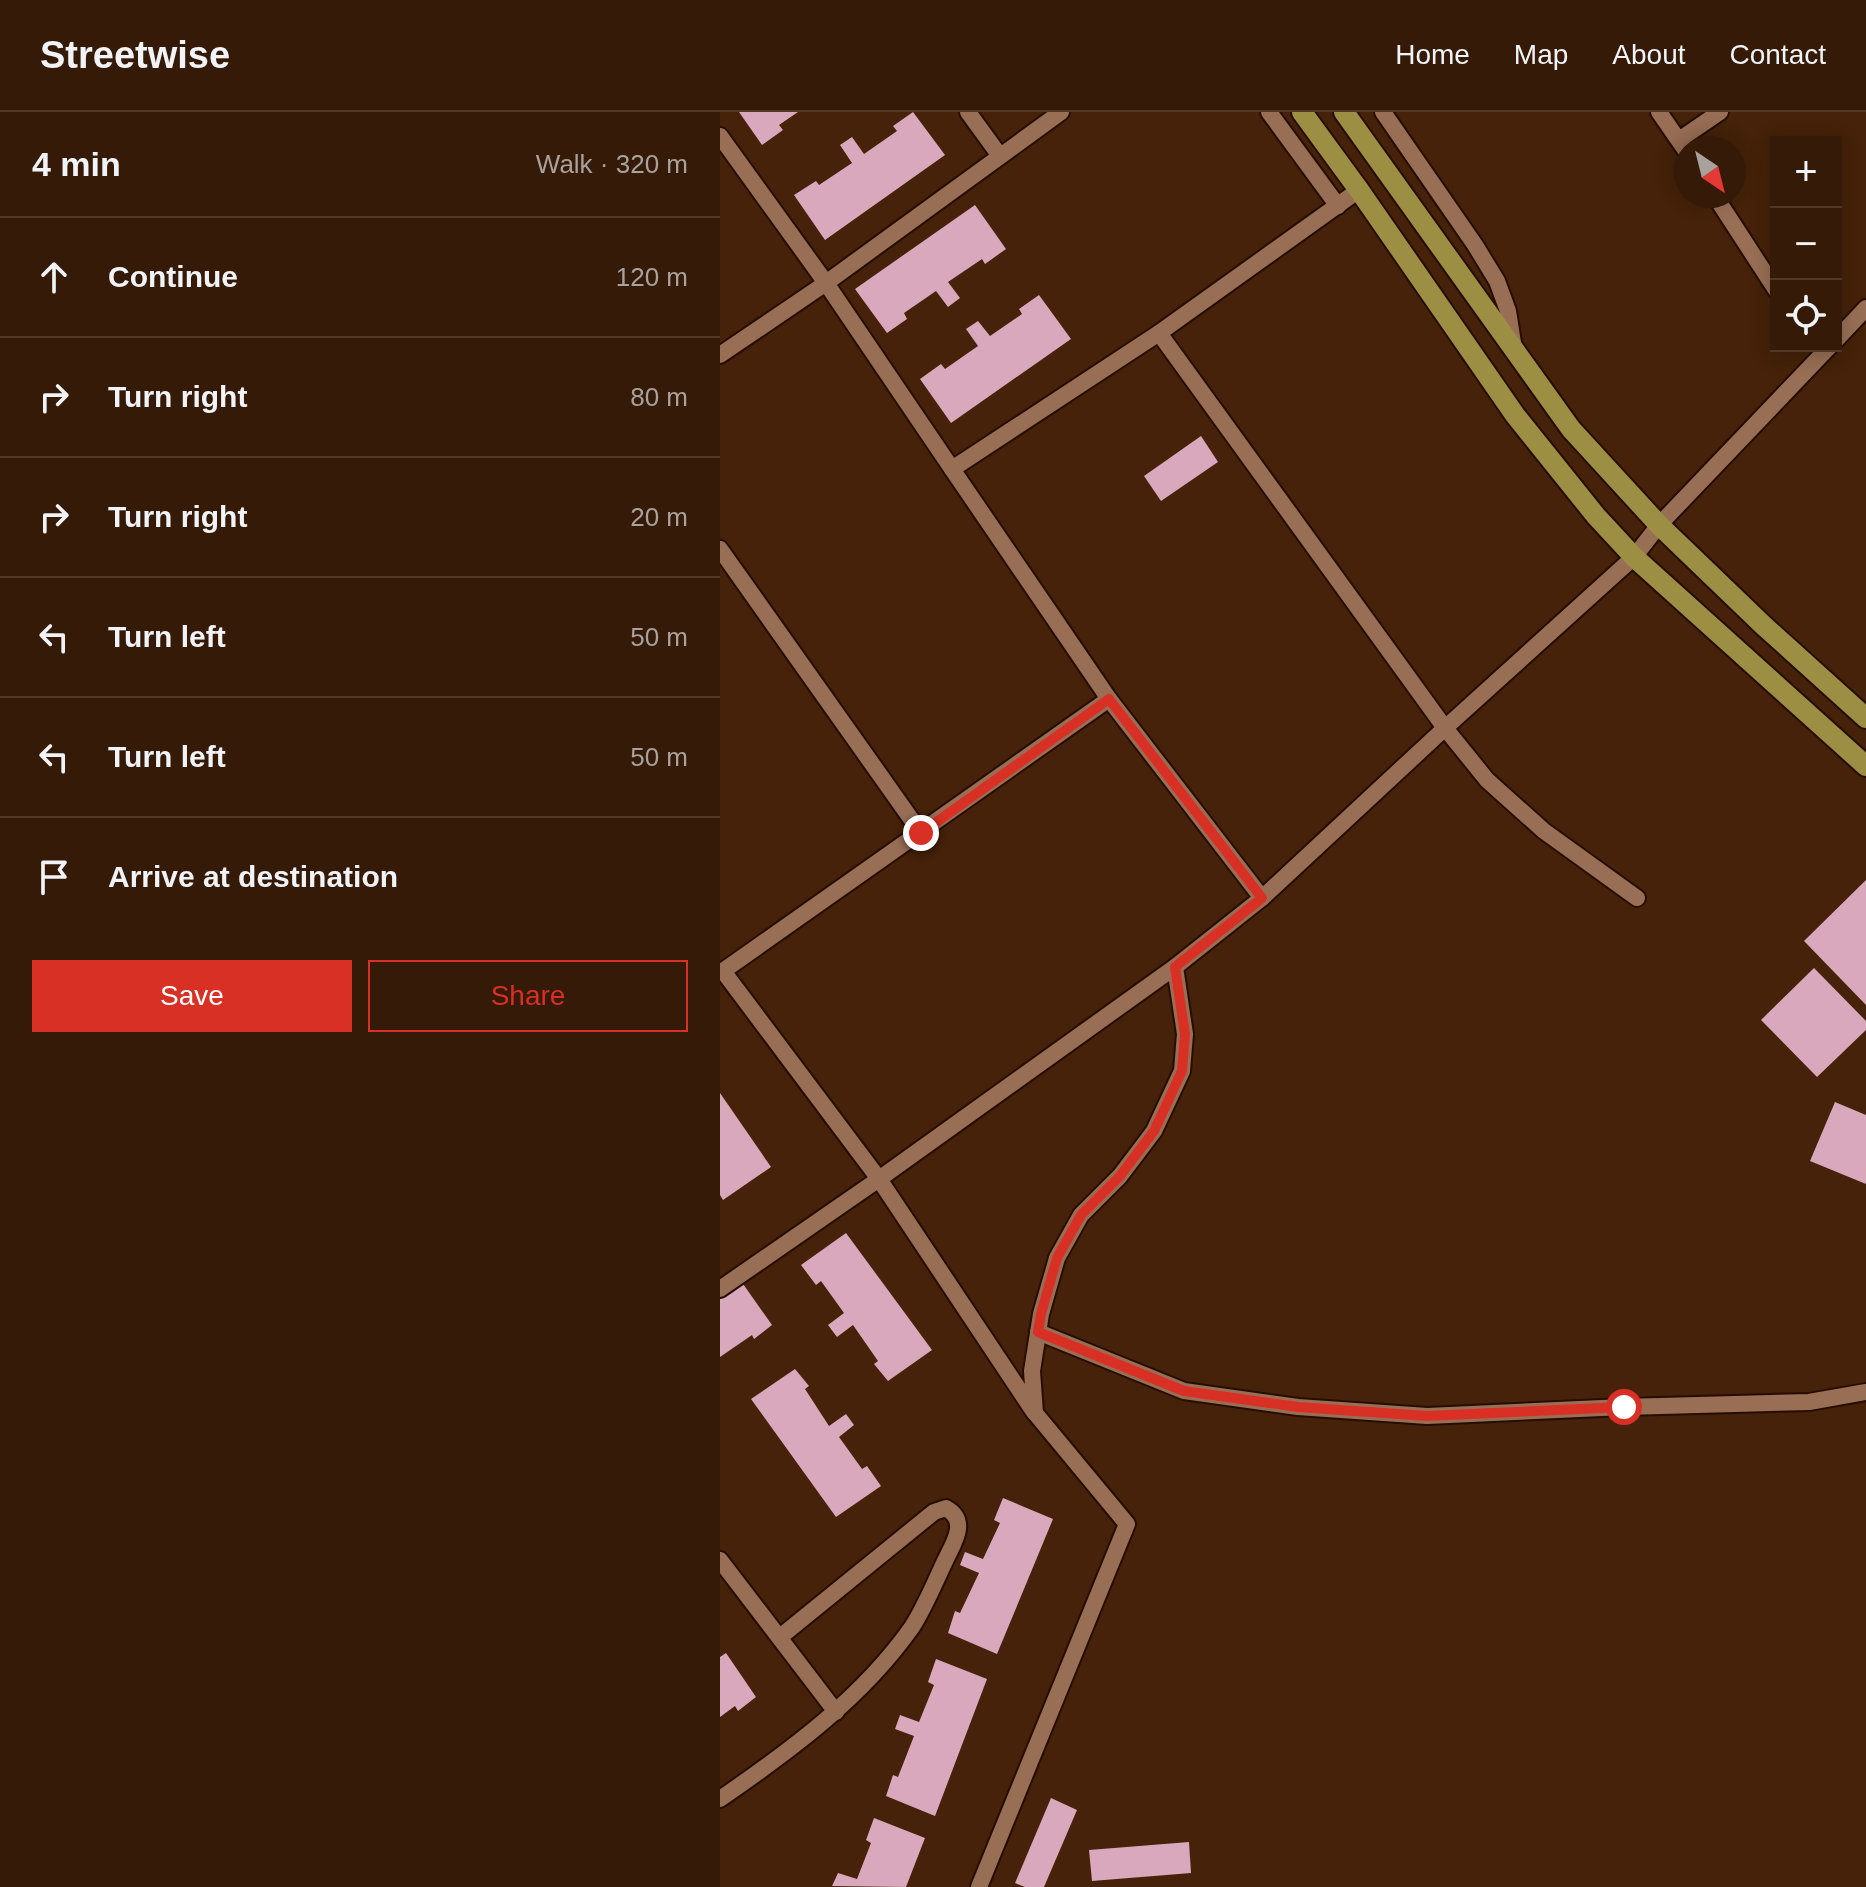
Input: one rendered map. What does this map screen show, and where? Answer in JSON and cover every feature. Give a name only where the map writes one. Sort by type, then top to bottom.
[{"type":"main road","points":[[1302,112],[1515,415],[1596,516],[1634,557],[1866,766]]},
{"type":"main road","points":[[1344,112],[1571,429],[1659,525],[1866,718]]},
{"type":"street","points":[[968,112],[1000,156]]},
{"type":"street","points":[[720,355],[826,283],[1061,112]]},
{"type":"street","points":[[1269,112],[1338,206]]},
{"type":"street","points":[[1383,112],[1497,281],[1508,311],[1514,350]]},
{"type":"street","points":[[1659,112],[1676,136]]},
{"type":"street","points":[[1693,136],[1720,112]]},
{"type":"street","points":[[720,136],[826,283],[1109,699],[1262,898]]},
{"type":"street","points":[[952,469],[1159,333],[1359,190]]},
{"type":"street","points":[[1723,208],[1770,281]]},
{"type":"street","points":[[1842,334],[1866,308]]},
{"type":"street","points":[[1159,333],[1445,728],[1487,780],[1544,831],[1637,898]]},
{"type":"street","points":[[720,1289],[1175,967],[1262,898],[1634,557],[1659,525],[1819,352]]},
{"type":"street","points":[[720,549],[921,833]]},
{"type":"street","points":[[979,1887],[1127,1524],[1035,1413],[879,1179],[721,970],[1109,699]]},
{"type":"street","points":[[1035,1413],[1032,1371],[1041,1314],[1057,1258],[1081,1215],[1120,1176],[1154,1131],[1182,1071],[1185,1034],[1175,967]]},
{"type":"street","points":[[1038,1332],[1184,1391],[1298,1407],[1427,1416],[1809,1402],[1866,1392]]},
{"type":"street","points":[[720,1799],[836,1712],[885,1661],[914,1624],[956,1536],[959,1523],[955,1513],[946,1508],[934,1512],[780,1637]]},
{"type":"street","points":[[720,1560],[836,1712]]},
{"type":"building","points":[[739,112],[798,112],[779,125],[783,130],[762,145]]},
{"type":"building","points":[[913,112],[945,155],[825,240],[794,195],[816,181],[819,185],[852,163],[840,145],[852,137],[864,154],[897,131],[893,126]]},
{"type":"building","points":[[975,205],[1006,249],[985,264],[982,259],[948,282],[960,298],[948,307],[936,291],[904,313],[907,319],[887,333],[855,289]]},
{"type":"building","points":[[1039,295],[1071,339],[951,423],[920,379],[941,364],[945,369],[978,346],[966,329],[978,321],[990,336],[1022,314],[1019,309]]},
{"type":"building","points":[[1201,436],[1218,462],[1161,501],[1144,476]]},
{"type":"building","points":[[1866,880],[1866,1005],[1804,941]]},
{"type":"building","points":[[1814,968],[1866,1021],[1866,1030],[1817,1077],[1761,1020]]},
{"type":"building","points":[[720,1093],[771,1167],[723,1200],[720,1195]]},
{"type":"building","points":[[1835,1102],[1866,1115],[1866,1184],[1810,1161]]},
{"type":"building","points":[[846,1233],[932,1350],[888,1381],[874,1364],[878,1361],[853,1325],[837,1337],[828,1325],[844,1313],[821,1281],[816,1285],[801,1265]]},
{"type":"building","points":[[741,1281],[772,1325],[754,1339],[752,1335],[720,1357],[720,1297]]},
{"type":"building","points":[[795,1369],[809,1386],[805,1389],[829,1426],[846,1414],[854,1425],[839,1437],[862,1469],[867,1466],[881,1486],[836,1517],[751,1399]]},
{"type":"building","points":[[1003,1498],[1053,1519],[997,1654],[948,1633],[955,1611],[960,1613],[979,1573],[960,1565],[965,1552],[983,1559],[1000,1523],[994,1520]]},
{"type":"building","points":[[726,1653],[756,1697],[738,1711],[735,1706],[720,1717],[720,1657]]},
{"type":"building","points":[[936,1659],[987,1679],[935,1816],[886,1796],[893,1775],[898,1777],[914,1736],[895,1729],[900,1715],[919,1722],[934,1685],[928,1682]]},
{"type":"building","points":[[1051,1798],[1077,1810],[1044,1887],[1025,1887],[1015,1883]]},
{"type":"building","points":[[874,1818],[925,1838],[906,1887],[832,1886],[838,1873],[857,1879],[871,1843],[866,1840]]},
{"type":"building","points":[[1189,1842],[1191,1873],[1092,1881],[1089,1850]]},
{"type":"route","points":[[921,833],[1109,699],[1262,898],[1175,967],[1185,1034],[1182,1071],[1154,1131],[1120,1176],[1081,1215],[1057,1258],[1038,1332],[1184,1391],[1298,1407],[1427,1416],[1624,1407]]}]
